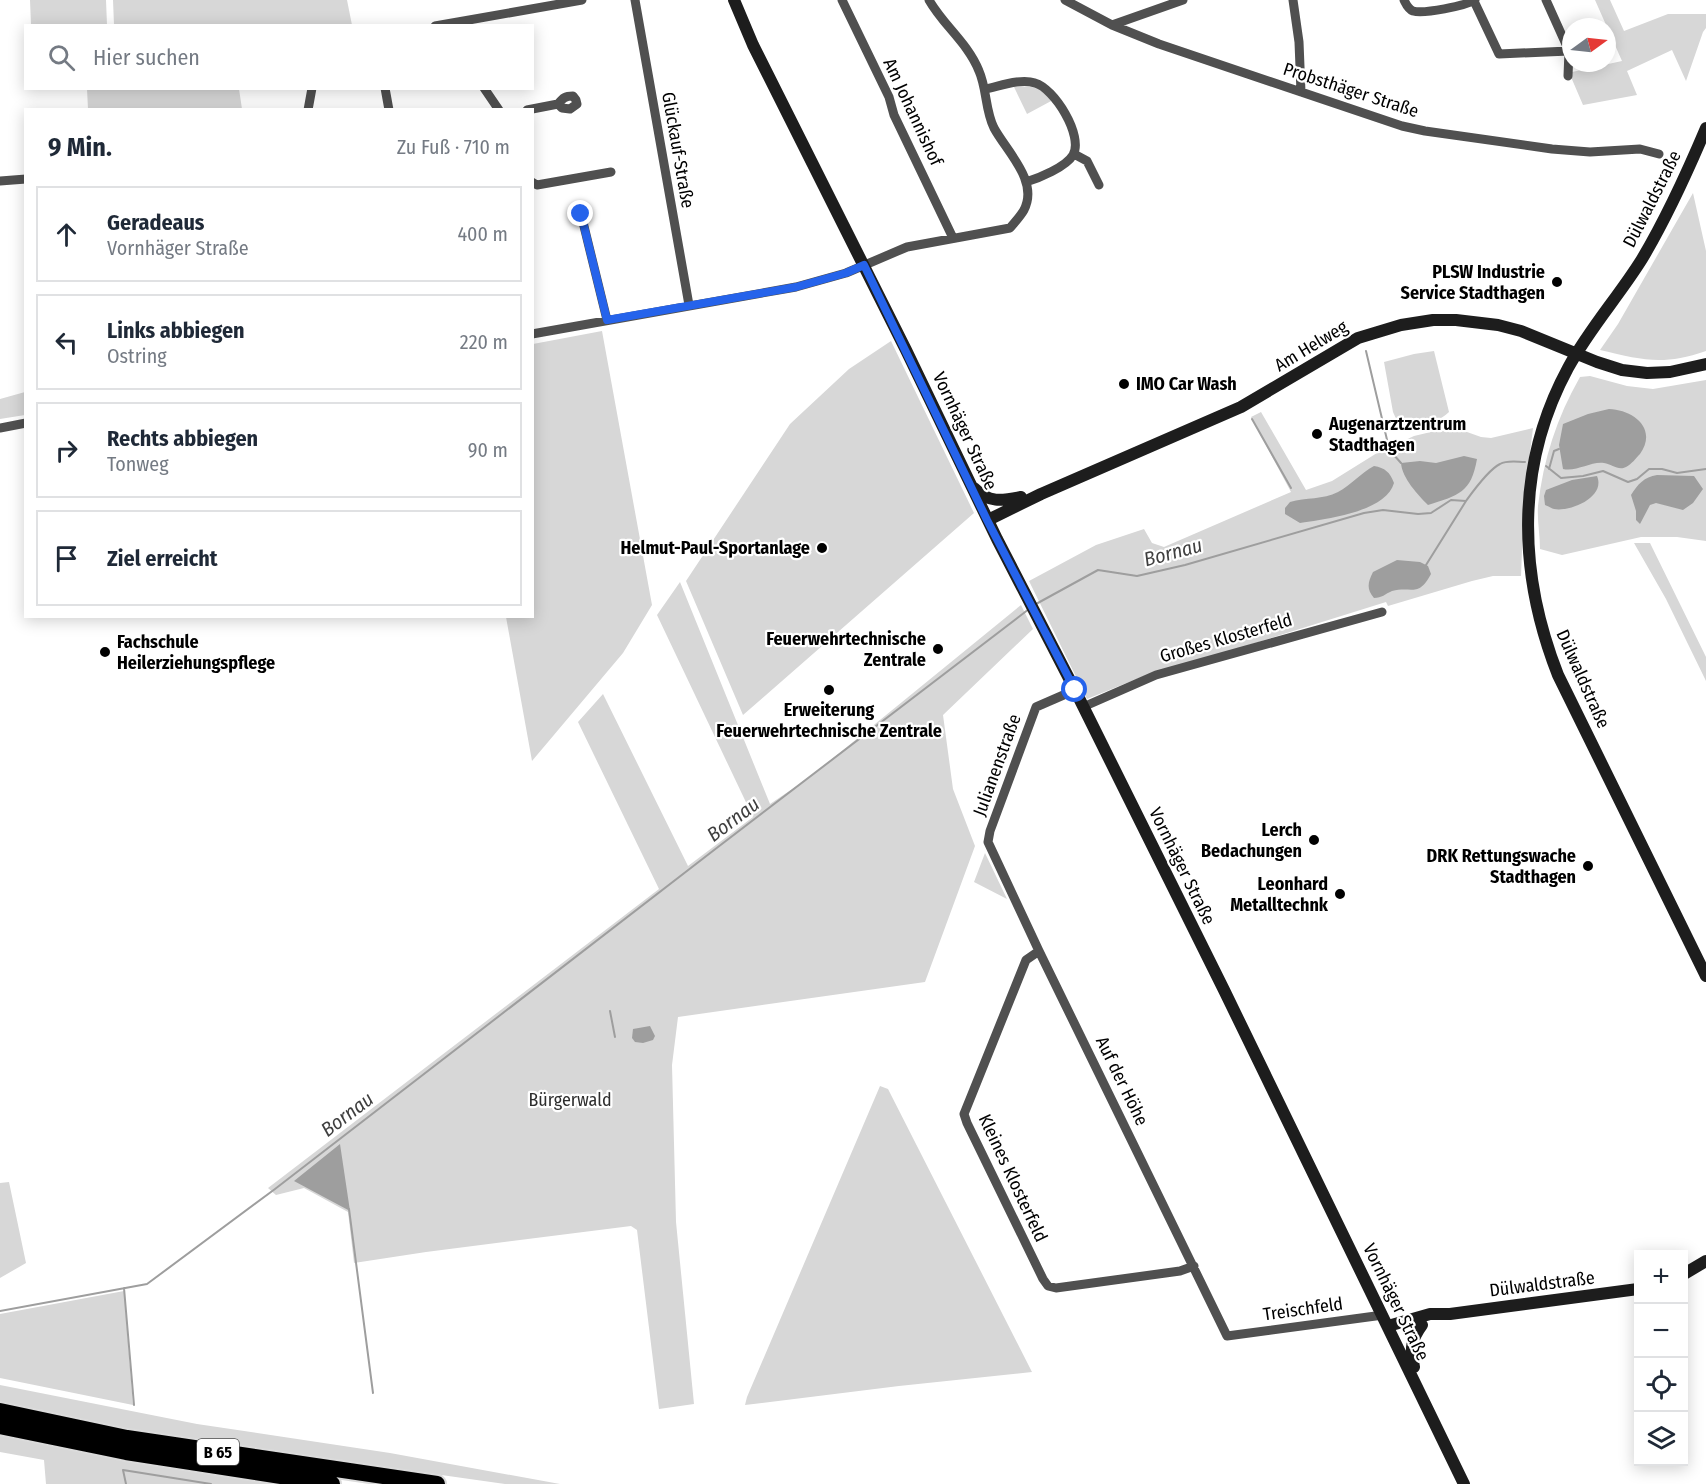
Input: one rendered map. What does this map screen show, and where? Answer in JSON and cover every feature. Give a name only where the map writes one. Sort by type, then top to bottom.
[{"type":"highway","name":"B 65","points":[[0,1411],[127,1438],[437,1484]]},
{"type":"highway","name":"B 65","points":[[0,1426],[126,1452],[332,1484]]},
{"type":"main road","name":"Vornhäger Straße","points":[[734,0],[753,45],[864,265],[987,520],[1075,690],[1464,1484]]},
{"type":"main road","name":"Dülwaldstraße","points":[[1706,128],[1661,227],[1625,285],[1576,353],[1566,372],[1543,425],[1531,479],[1527,518],[1531,583],[1547,647],[1558,675],[1706,976]]},
{"type":"main road","name":"Am Helweg","points":[[987,520],[1041,494],[1241,407],[1290,380],[1339,347],[1387,328],[1433,320],[1483,322],[1521,331],[1622,370],[1647,373],[1670,372],[1706,364]]},
{"type":"main road","points":[[969,482],[981,495],[999,502],[1041,494]]},
{"type":"main road","points":[[1688,1271],[1706,1261]]},
{"type":"main road","name":"Dülwaldstraße","points":[[1385,1320],[1430,1314],[1450,1314],[1634,1290]]},
{"type":"main road","name":"Dülwaldstraße","points":[[1394,1338],[1450,1314]]},
{"type":"main road","points":[[1419,1389],[1411,1346],[1414,1336],[1422,1325]]},
{"type":"street","points":[[468,23],[582,0]]},
{"type":"street","name":"Glückauf-Straße","points":[[635,0],[689,305]]},
{"type":"street","name":"Am Johannishof","points":[[842,0],[890,97],[894,115],[953,238]]},
{"type":"street","points":[[534,333],[796,287],[846,273],[907,247],[1010,228],[1023,211],[1027,201],[1026,182],[994,128],[987,111],[985,89],[979,70],[970,52],[935,12],[929,0]]},
{"type":"street","name":"Probsthäger Straße","points":[[1065,0],[1112,25],[1159,44],[1402,126],[1572,151],[1615,152],[1640,149],[1659,154]]},
{"type":"street","points":[[1112,25],[1184,0]]},
{"type":"street","points":[[1293,0],[1299,42],[1301,92]]},
{"type":"street","points":[[1404,0],[1407,7],[1413,11],[1458,7],[1475,1],[1498,54],[1562,51]]},
{"type":"street","points":[[1545,0],[1562,36]]},
{"type":"street","points":[[1568,72],[1568,76]]},
{"type":"street","points":[[985,89],[1031,81],[1039,83],[1051,92],[1067,118],[1074,134],[1076,147],[1074,154],[1065,163],[1026,182]]},
{"type":"street","points":[[309,108],[312,90]]},
{"type":"street","points":[[384,90],[389,108]]},
{"type":"street","points":[[485,90],[498,108]]},
{"type":"street","points":[[534,109],[558,104]]},
{"type":"street","points":[[1074,154],[1087,161],[1099,185]]},
{"type":"street","points":[[534,183],[537,185],[611,172]]},
{"type":"street","points":[[0,181],[24,179]]},
{"type":"street","points":[[581,214],[607,320]]},
{"type":"street","points":[[0,428],[24,423]]},
{"type":"street","name":"Großes Klosterfeld","points":[[1083,707],[1156,675],[1382,612]]},
{"type":"street","name":"Julianenstraße","points":[[988,842],[1036,706],[1075,690]]},
{"type":"street","name":"Auf der Höhe","points":[[988,842],[1227,1336]]},
{"type":"street","name":"Kleines Klosterfeld","points":[[1039,951],[1026,960],[964,1114],[1038,1269],[1048,1286],[1056,1288],[1180,1271],[1194,1266]]},
{"type":"street","name":"Treischfeld","points":[[1227,1336],[1385,1320]]},
{"type":"green space","points":[[30,0],[106,0],[107,24],[31,24]]},
{"type":"green space","points":[[113,0],[347,0],[352,24],[114,24]]},
{"type":"green space","points":[[1595,0],[1610,0],[1624,31],[1668,14],[1706,14],[1706,28],[1686,81],[1672,50],[1627,71],[1637,95],[1583,105],[1571,77],[1572,72],[1616,72],[1616,62],[1622,61],[1616,47],[1616,18],[1603,18]]},
{"type":"green space","points":[[1035,86],[1053,100],[1027,114],[1014,87]]},
{"type":"green space","points":[[87,90],[239,90],[242,108],[88,108]]},
{"type":"green space","points":[[1693,193],[1706,251],[1706,351],[1677,359],[1653,360],[1600,350],[1618,324]]},
{"type":"green space","points":[[602,331],[652,605],[623,653],[532,761],[506,618],[534,618],[534,344]]},
{"type":"green space","name":"Helmut-Paul-Sportanlage","points":[[891,341],[974,513],[743,715],[686,581],[790,424],[849,369]]},
{"type":"green space","points":[[1434,351],[1449,412],[1425,424],[1398,423],[1393,412],[1384,362]]},
{"type":"green space","points":[[1590,376],[1627,386],[1653,389],[1706,380],[1706,541],[1677,537],[1641,537],[1562,555],[1540,549],[1538,506],[1547,456],[1558,423],[1580,377]]},
{"type":"green space","points":[[24,392],[24,415],[0,419],[0,399]]},
{"type":"green space","points":[[1261,412],[1306,490],[1332,481],[1377,453],[1414,436],[1435,431],[1450,431],[1467,432],[1491,438],[1533,428],[1524,501],[1521,576],[1493,576],[1388,606],[1386,602],[1149,674],[1087,699],[1029,581],[1096,545],[1144,529],[1152,543],[1164,547],[1291,492],[1251,417]]},
{"type":"green space","points":[[1634,543],[1650,543],[1706,657],[1706,681],[1666,599]]},
{"type":"green space","name":"Bürgerwald","points":[[680,582],[770,804],[810,777],[1021,605],[1033,629],[943,715],[953,789],[975,846],[925,982],[678,1017],[672,1065],[676,1222],[694,1404],[659,1409],[637,1230],[631,1226],[354,1263],[348,1212],[304,1188],[276,1195],[268,1188],[659,889],[578,722],[603,694],[688,866],[753,817],[657,615]]},
{"type":"green space","points":[[985,853],[1007,899],[974,882]]},
{"type":"green space","points":[[880,1086],[888,1089],[1032,1372],[745,1405],[747,1397]]},
{"type":"green space","points":[[9,1182],[26,1263],[0,1278],[0,1183]]},
{"type":"green space","points":[[124,1291],[133,1405],[0,1378],[0,1314]]},
{"type":"green space","points":[[0,1385],[197,1424],[390,1453],[560,1484],[505,1484],[130,1431],[0,1404]]},
{"type":"green space","points":[[0,1435],[125,1459],[284,1484],[46,1484],[44,1460],[0,1452]]},
{"type":"shaded area","points":[[1609,409],[1626,413],[1640,422],[1646,436],[1645,445],[1640,454],[1623,468],[1599,463],[1568,470],[1563,469],[1559,445],[1563,424]]},
{"type":"shaded area","points":[[1464,456],[1477,459],[1467,486],[1456,495],[1428,505],[1407,480],[1401,463],[1420,461],[1436,463]]},
{"type":"shaded area","points":[[1374,466],[1387,471],[1394,483],[1389,493],[1380,501],[1354,512],[1300,523],[1285,514],[1285,508],[1290,502],[1332,495]]},
{"type":"shaded area","points":[[1657,475],[1694,476],[1703,489],[1693,503],[1683,510],[1656,503],[1650,505],[1640,524],[1636,520],[1631,495],[1648,477]]},
{"type":"shaded area","points":[[1597,476],[1596,490],[1585,502],[1561,509],[1545,505],[1546,490],[1572,480]]},
{"type":"shaded area","points":[[1397,560],[1420,562],[1428,566],[1431,574],[1418,589],[1392,591],[1374,598],[1369,585],[1373,572]]},
{"type":"shaded area","points":[[650,1026],[655,1036],[653,1040],[643,1043],[635,1042],[632,1038],[633,1029]]},
{"type":"shaded area","points":[[340,1144],[350,1211],[294,1181]]},
{"type":"waterway","points":[[1366,351],[1388,444]]},
{"type":"waterway","points":[[1252,419],[1291,488]]},
{"type":"waterway","points":[[1549,469],[1554,451],[1559,449]]},
{"type":"waterway","points":[[1393,454],[1401,463]]},
{"type":"waterway","name":"Bornau","points":[[1036,604],[1098,570],[1137,576],[1185,565],[1364,513],[1383,510],[1418,514],[1431,513],[1451,500],[1466,501],[1486,475],[1500,464],[1525,462]]},
{"type":"waterway","name":"Bornau","points":[[1546,466],[1561,478],[1603,471],[1628,482],[1637,479],[1649,469],[1662,469],[1677,473],[1706,469]]},
{"type":"waterway","points":[[1426,565],[1466,501]]},
{"type":"waterway","name":"Bornau","points":[[0,1311],[147,1284],[275,1189],[1029,609]]},
{"type":"waterway","points":[[610,1011],[615,1037]]},
{"type":"waterway","points":[[349,1209],[373,1393]]},
{"type":"waterway","points":[[124,1288],[134,1405]]},
{"type":"waterway","points":[[126,1484],[123,1470],[211,1484]]},
{"type":"place","name":"PLSW Industrie Service Stadthagen","points":[[1557,282]]},
{"type":"place","name":"IMO Car Wash","points":[[1124,384]]},
{"type":"place","name":"Augenarztzentrum Stadthagen","points":[[1317,434]]},
{"type":"place","name":"Helmut-Paul-Sportanlage","points":[[822,548]]},
{"type":"place","name":"Feuerwehrtechnische Zentrale","points":[[938,649]]},
{"type":"place","name":"Fachschule Heilerziehungspflege","points":[[105,652]]},
{"type":"place","name":"Erweiterung Feuerwehrtechnische Zentrale","points":[[829,690]]},
{"type":"place","name":"Lerch Bedachungen","points":[[1314,840]]},
{"type":"place","name":"DRK Rettungswache Stadthagen","points":[[1588,866]]},
{"type":"place","name":"Leonhard Metalltechnk","points":[[1340,894]]},
{"type":"route","points":[[581,214],[607,320],[796,287],[846,273],[864,265],[987,520],[1075,690]]}]
